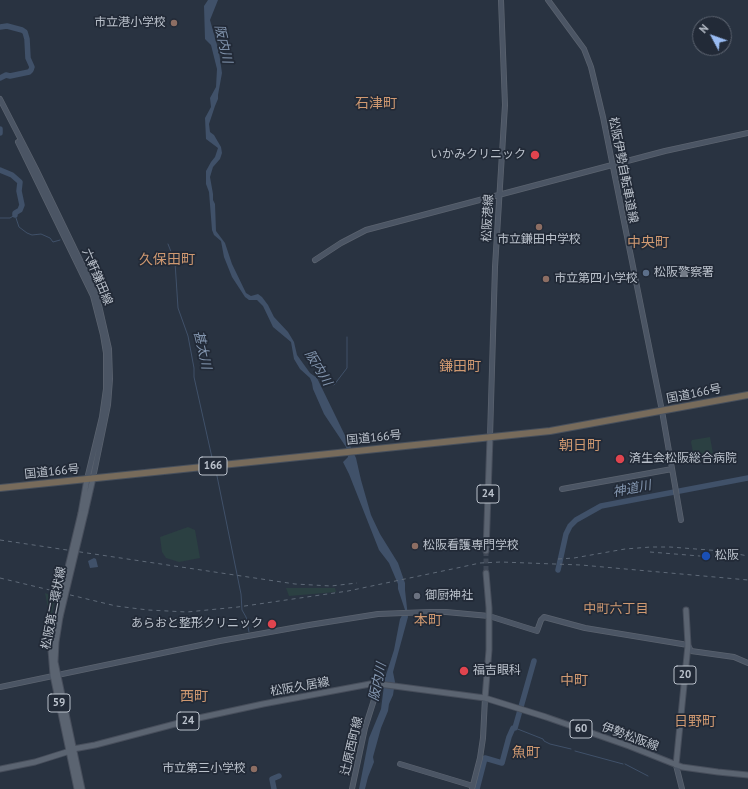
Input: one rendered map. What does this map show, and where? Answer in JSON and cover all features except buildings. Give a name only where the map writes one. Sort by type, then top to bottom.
[{"type":"highway","name":"国道166号","points":[[0,488],[550,431],[748,395]]},
{"type":"main road","name":"松阪港線","points":[[490,437],[494,287],[505,105],[501,0]]},
{"type":"main road","name":"松阪伊勢自転車道線","points":[[548,0],[584,49],[590,61],[662,411],[681,520]]},
{"type":"main road","name":"六軒鎌田線","points":[[0,98],[93,287],[100,308],[109,349],[110,379],[108,404],[90,479]]},
{"type":"main road","name":"六軒鎌田線","points":[[0,104],[92,296],[103,335],[106,353],[106,389],[90,479]]},
{"type":"main road","points":[[315,260],[341,243],[366,230],[665,151],[748,132]]},
{"type":"main road","name":"24","points":[[486,550],[490,437]]},
{"type":"main road","points":[[562,489],[672,469]]},
{"type":"main road","name":"松阪第二環状線","points":[[82,789],[55,675],[51,650],[90,479]]},
{"type":"main road","points":[[400,764],[472,788],[480,758],[483,738],[489,650],[489,616],[486,572]]},
{"type":"main road","name":"20","points":[[676,765],[688,645],[686,610]]},
{"type":"main road","points":[[0,687],[220,642],[370,615],[411,613],[446,612],[489,616],[538,631],[541,620],[544,617],[585,628],[688,645],[691,650],[734,657],[748,663]]},
{"type":"main road","name":"松阪久居線","points":[[0,769],[35,762],[72,750],[263,704],[370,684],[380,684],[485,698]]},
{"type":"main road","name":"辻原西町線","points":[[352,789],[365,728],[380,684]]},
{"type":"main road","name":"伊勢松阪線","points":[[485,698],[520,708],[629,746],[676,765],[748,775]]},
{"type":"main road","name":"松阪第二環状線","points":[[72,750],[77,789]]},
{"type":"main road","points":[[676,765],[682,789]]},
{"type":"green space","points":[[710,437],[714,459],[696,463],[691,442],[692,440]]},
{"type":"green space","points":[[188,527],[195,530],[200,558],[179,562],[166,558],[162,552],[160,537]]},
{"type":"green space","points":[[286,588],[335,588],[336,592],[289,596]]},
{"type":"green space","points":[[45,593],[55,597],[52,613],[49,613]]},
{"type":"water","name":"阪内川","points":[[208,0],[218,0],[210,20],[219,52],[222,73],[218,99],[209,124],[210,132],[214,135],[221,147],[222,153],[220,159],[213,167],[210,177],[213,200],[215,204],[216,231],[225,243],[232,264],[246,293],[251,296],[258,294],[262,297],[274,317],[288,332],[294,342],[297,355],[310,373],[317,378],[356,458],[371,515],[380,534],[398,563],[405,583],[408,617],[393,672],[395,682],[393,695],[381,728],[373,757],[374,762],[365,789],[359,789],[369,738],[381,709],[385,678],[394,650],[400,619],[405,610],[398,589],[398,584],[389,563],[379,550],[343,462],[348,457],[346,447],[324,414],[310,378],[300,369],[294,359],[291,342],[273,327],[263,306],[257,300],[249,300],[245,297],[232,277],[224,257],[221,241],[214,235],[212,230],[209,192],[206,184],[206,171],[215,157],[218,148],[206,139],[205,118],[211,107],[210,98],[216,87],[217,69],[211,45],[205,39],[204,6]]},
{"type":"water","points":[[94,558],[96,559],[98,567],[90,568],[88,561]]},
{"type":"waterway","name":"甚太川","points":[[0,27],[7,26],[25,32],[28,58],[32,67],[29,72],[10,76],[6,75],[0,78]]},
{"type":"waterway","name":"甚太川","points":[[0,170],[12,175],[20,182],[19,191],[22,205],[20,210],[15,213],[15,215]]},
{"type":"waterway","name":"甚太川","points":[[0,218],[10,218],[15,215],[19,227],[27,233],[32,235],[41,234],[50,238],[53,242],[60,240]]},
{"type":"waterway","name":"甚太川","points":[[168,244],[175,262],[178,308],[188,336],[194,368],[194,377],[213,462]]},
{"type":"waterway","points":[[334,385],[347,368],[347,337]]},
{"type":"waterway","name":"甚太川","points":[[216,471],[241,594],[242,610],[246,617],[249,632]]},
{"type":"waterway","name":"神道川","points":[[558,570],[566,534],[570,526],[576,520],[601,506],[748,478]]},
{"type":"waterway","name":"神道川","points":[[477,789],[485,758],[502,763],[509,737],[513,728],[515,728],[534,661]]},
{"type":"waterway","points":[[515,728],[543,739],[550,744],[571,749]]},
{"type":"waterway","points":[[575,751],[623,764]]},
{"type":"waterway","points":[[625,764],[648,776]]},
{"type":"waterway","name":"甚太川","points":[[274,789],[272,779],[279,776]]},
{"type":"tunnel","points":[[486,551],[486,573]]},
{"type":"railway","points":[[0,540],[295,584],[331,586],[357,583]]},
{"type":"railway","points":[[558,559],[574,558],[625,549],[651,547],[722,551],[748,556]]},
{"type":"railway","points":[[650,552],[737,559]]},
{"type":"railway","points":[[0,578],[116,606],[148,610],[187,612],[238,607],[348,591],[480,563],[501,562],[581,565],[748,580]]},
{"type":"place","name":"市立港小学校","points":[[174,23]]},
{"type":"place","name":"いかみクリニック","points":[[535,155]]},
{"type":"place","name":"市立鎌田中学校","points":[[539,227]]},
{"type":"place","name":"松阪警察署","points":[[646,273]]},
{"type":"place","name":"市立第四小学校","points":[[546,279]]},
{"type":"place","name":"済生会松阪総合病院","points":[[620,459]]},
{"type":"place","name":"松阪看護専門学校","points":[[415,546]]},
{"type":"place","name":"松阪","points":[[706,556]]},
{"type":"place","name":"御厨神社","points":[[417,596]]},
{"type":"place","name":"あらおと整形クリニック","points":[[272,624]]},
{"type":"place","name":"福吉眼科","points":[[464,671]]},
{"type":"place","name":"市立第三小学校","points":[[254,769]]},
{"type":"district","name":"石津町","points":[[376,104]]},
{"type":"district","name":"中央町","points":[[648,243]]},
{"type":"district","name":"久保田町","points":[[167,260]]},
{"type":"district","name":"鎌田町","points":[[460,367]]},
{"type":"district","name":"朝日町","points":[[580,446]]},
{"type":"district","name":"中町六丁目","points":[[616,609]]},
{"type":"district","name":"本町","points":[[428,621]]},
{"type":"district","name":"中町","points":[[574,681]]},
{"type":"district","name":"西町","points":[[194,697]]},
{"type":"district","name":"日野町","points":[[695,722]]},
{"type":"district","name":"魚町","points":[[526,753]]}]
